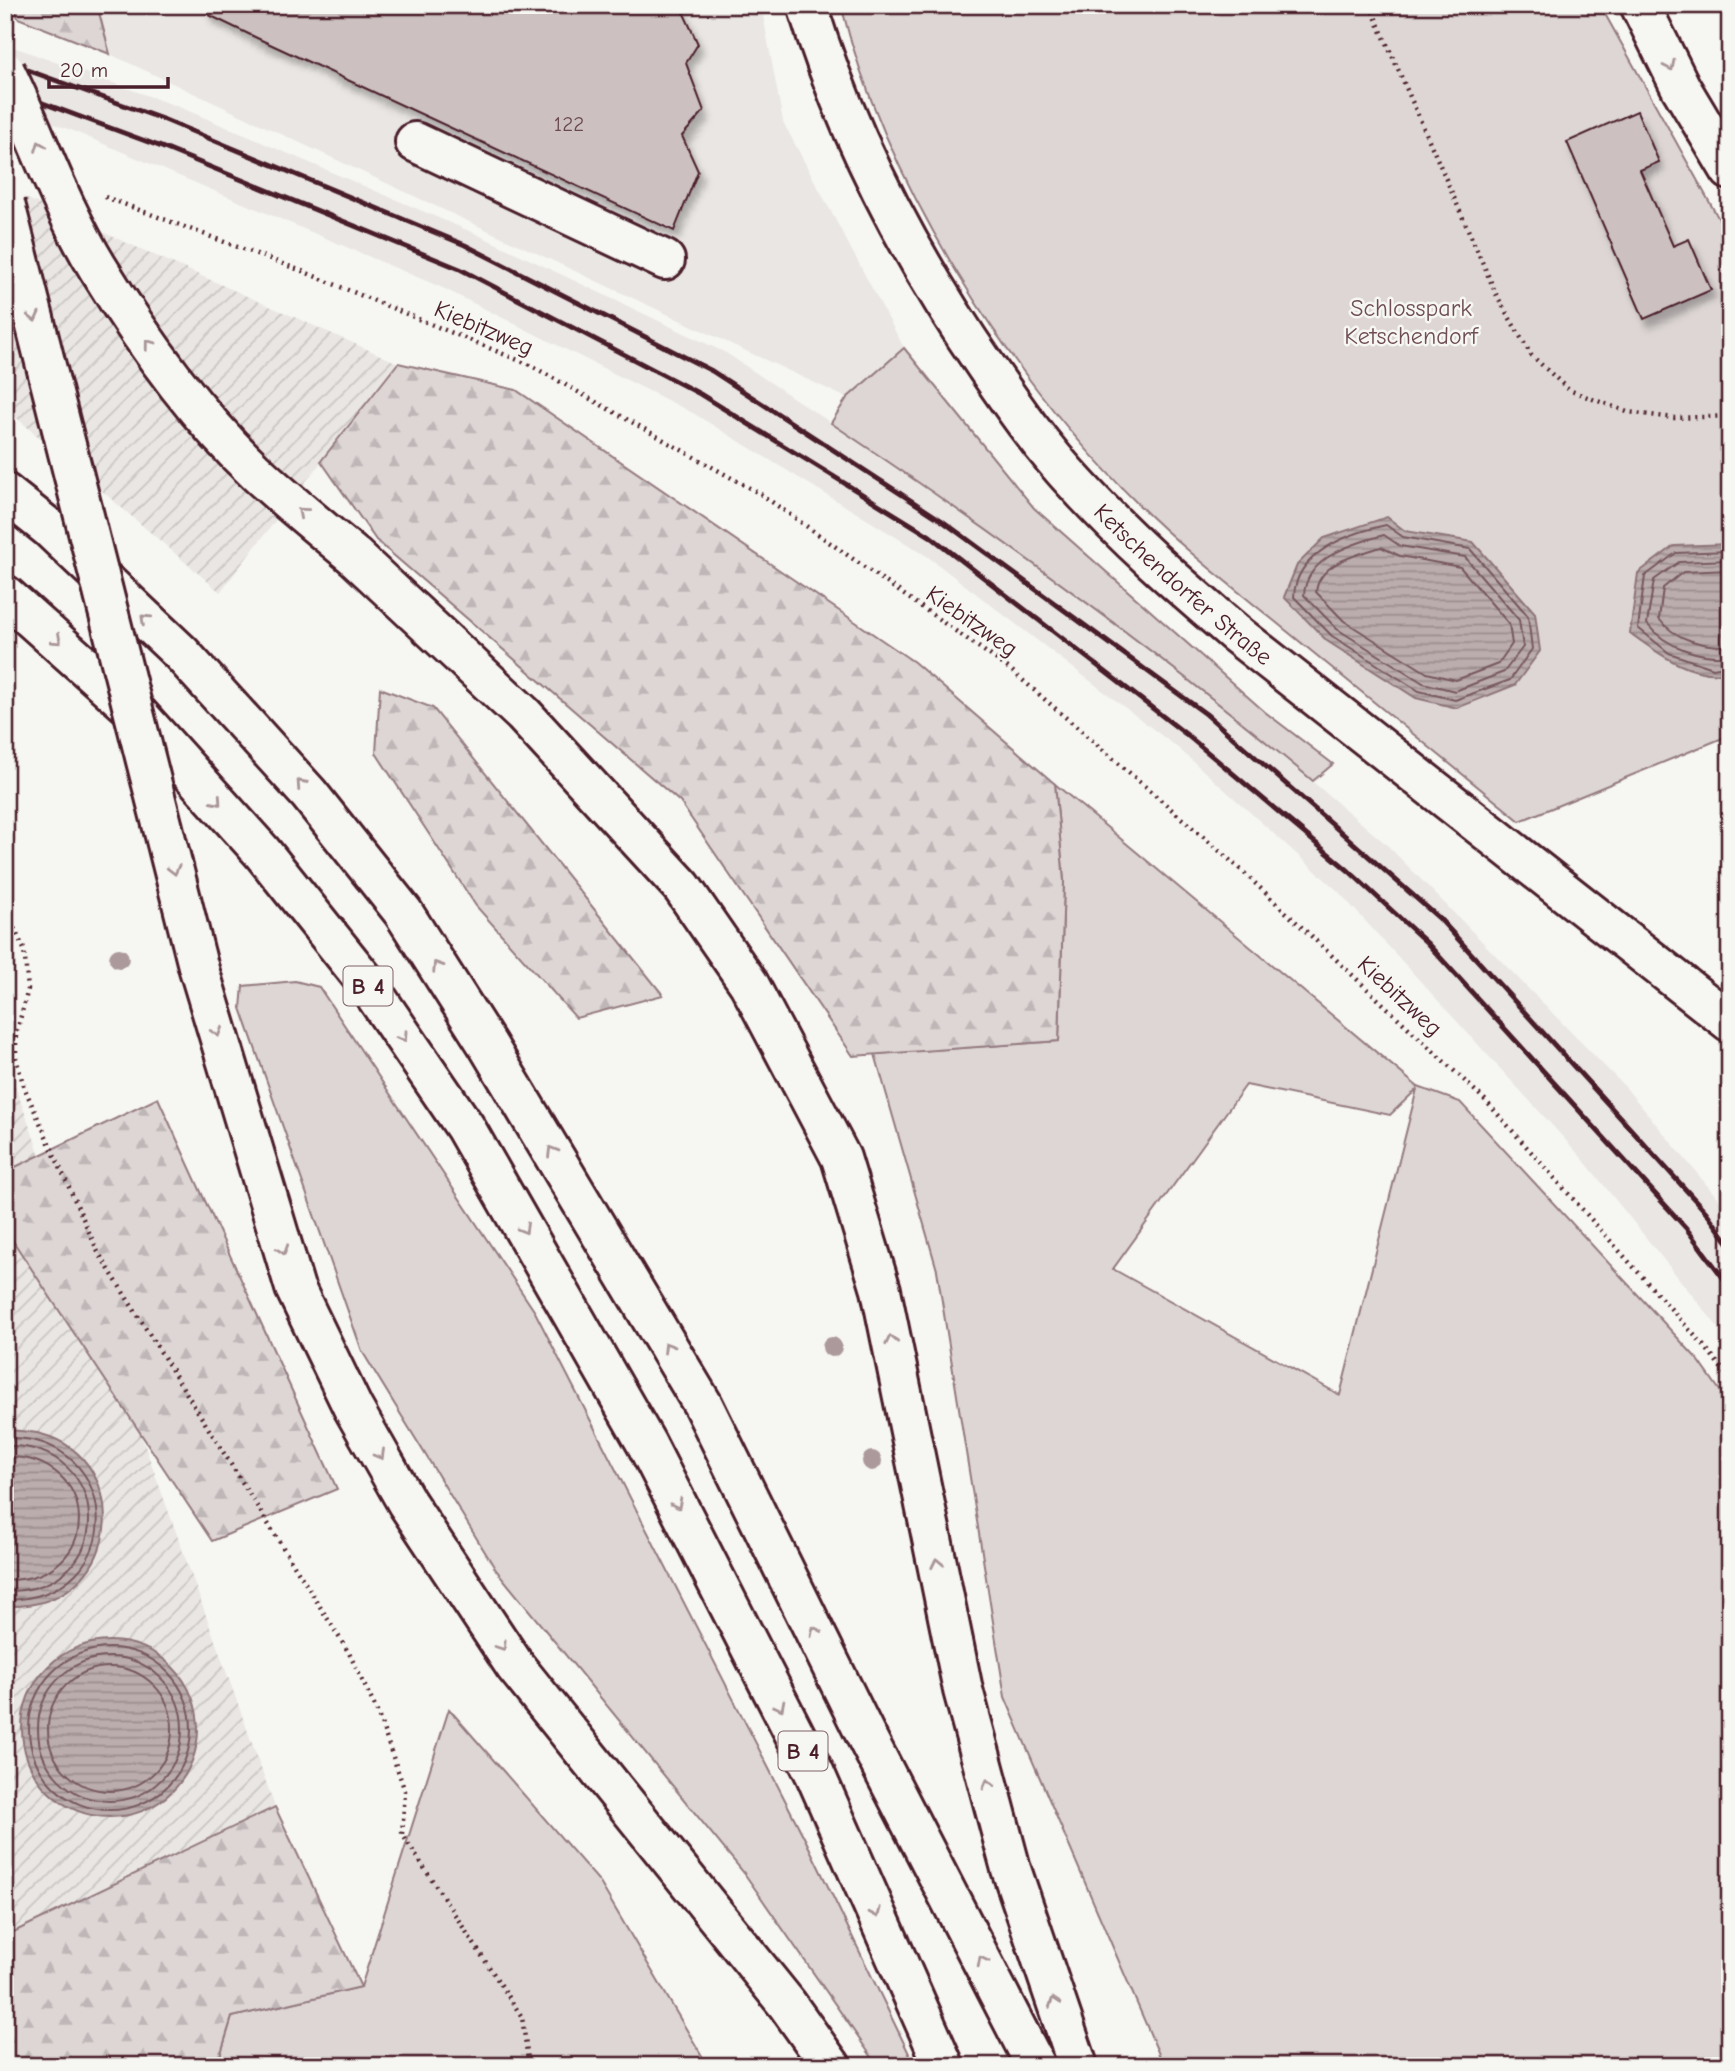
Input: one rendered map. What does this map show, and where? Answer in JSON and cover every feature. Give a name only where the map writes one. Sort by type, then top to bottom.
[{"type":"main road","name":"Ketschendorfer Straße","points":[[807,5],[824,61],[874,181],[909,247],[946,309],[1029,429],[1077,485],[1156,565],[1235,633],[1730,1022]]},
{"type":"main road","points":[[1640,5],[1681,88],[1730,170]]},
{"type":"main road","points":[[5,71],[67,210],[97,267],[144,337],[203,415],[256,472],[354,556],[523,714],[682,887],[749,984],[841,1158],[881,1290],[967,1703],[1011,1869],[1078,2066]]},
{"type":"main road","points":[[415,142],[665,260]]},
{"type":"main road","points":[[5,204],[198,966],[295,1288],[353,1408],[407,1503],[515,1666],[787,2004],[831,2066]]},
{"type":"main road","name":"B 4","points":[[5,493],[49,528],[181,653],[309,794],[403,912],[487,1044],[703,1405],[866,1736],[1036,2066]]},
{"type":"main road","name":"B 4","points":[[5,595],[136,712],[262,852],[366,982],[466,1127],[652,1455],[815,1774],[944,2066]]},
{"type":"path","points":[[1370,5],[1497,296],[1531,355],[1569,390],[1627,412],[1674,418],[1730,416]]},
{"type":"path","name":"Kiebitzweg","points":[[101,195],[307,273],[530,365],[762,495],[1011,670],[1239,867],[1485,1100],[1711,1354],[1730,1380]]},
{"type":"path","points":[[5,909],[24,949],[28,989],[16,1035],[16,1058],[24,1087],[98,1252],[349,1653],[376,1709],[405,1791],[402,1834],[522,2017],[529,2066]]},
{"type":"shaded area","points":[[97,5],[761,5],[783,122],[904,348],[847,398],[110,54]]},
{"type":"shaded area","points":[[5,44],[179,107],[476,234],[726,353],[966,513],[1221,704],[1387,845],[1625,1087],[1730,1213],[1730,1342],[1582,1158],[1337,890],[1178,748],[927,556],[693,413],[443,288],[71,130],[5,107]]},
{"type":"shaded area","points":[[5,189],[398,363],[220,592],[5,408]]},
{"type":"shaded area","points":[[5,1058],[275,1807],[5,1936]]},
{"type":"green space","points":[[14,5],[97,5],[110,54],[18,18]]},
{"type":"green space","name":"Schlosspark Ketschendorf","points":[[841,5],[1600,5],[1730,239],[1730,735],[1520,821],[1212,570],[1139,505],[1090,454],[999,337],[958,274],[921,208],[888,140],[861,73]]},
{"type":"green space","points":[[904,348],[1034,508],[1265,712],[1333,764],[1313,781],[1197,686],[1077,596],[831,423],[847,398]]},
{"type":"green space","points":[[398,363],[516,390],[914,662],[1055,784],[1064,881],[1059,1041],[853,1056],[680,802],[376,540],[321,461]]},
{"type":"green space","points":[[380,688],[433,708],[663,995],[576,1018],[476,906],[376,753]]},
{"type":"green space","points":[[1055,784],[1418,1087],[1460,1102],[1699,1361],[1730,1405],[1730,2066],[1164,2066],[1005,1697],[937,1270],[875,1054],[1059,1041],[1064,881]],"holes":[[[1246,1085],[1390,1115],[1417,1089],[1340,1395],[1113,1269]]]},
{"type":"green space","points":[[295,981],[319,987],[535,1312],[806,1841],[915,2066],[878,2066],[744,1873],[496,1570],[362,1351],[241,1008],[243,986]]},
{"type":"green space","points":[[158,1098],[337,1489],[212,1541],[5,1229],[5,1172]]},
{"type":"green space","points":[[449,1709],[599,1881],[708,2066],[217,2066],[232,2017],[361,1987]]},
{"type":"green space","points":[[275,1807],[361,1987],[232,2017],[217,2066],[5,2066],[5,1936]]},
{"type":"water","points":[[1387,517],[1405,531],[1473,542],[1535,613],[1540,651],[1515,685],[1457,708],[1416,698],[1327,641],[1284,597],[1297,565],[1324,538]]},
{"type":"water","points":[[1730,544],[1730,672],[1690,669],[1665,657],[1630,633],[1638,573],[1674,546]]},
{"type":"water","points":[[5,1431],[41,1434],[72,1449],[93,1473],[103,1501],[104,1532],[94,1561],[74,1585],[44,1601],[5,1606]]},
{"type":"water","points":[[110,1641],[144,1647],[172,1667],[192,1695],[198,1729],[192,1763],[172,1791],[144,1811],[110,1817],[76,1811],[48,1791],[28,1763],[22,1729],[28,1695],[48,1667],[76,1647]]},
{"type":"building","points":[[206,5],[680,5],[698,44],[686,63],[704,111],[682,136],[698,171],[674,231],[209,15]]},
{"type":"building","points":[[1637,111],[1659,162],[1640,170],[1673,246],[1689,239],[1711,290],[1644,319],[1567,142]]},
{"type":"railway","points":[[5,62],[165,120],[465,245],[712,371],[941,520],[1206,714],[1439,918],[1706,1212],[1730,1245]]},
{"type":"railway","points":[[5,89],[159,146],[460,269],[700,394],[930,536],[1187,735],[1349,871],[1427,943],[1686,1228],[1730,1287]]}]
